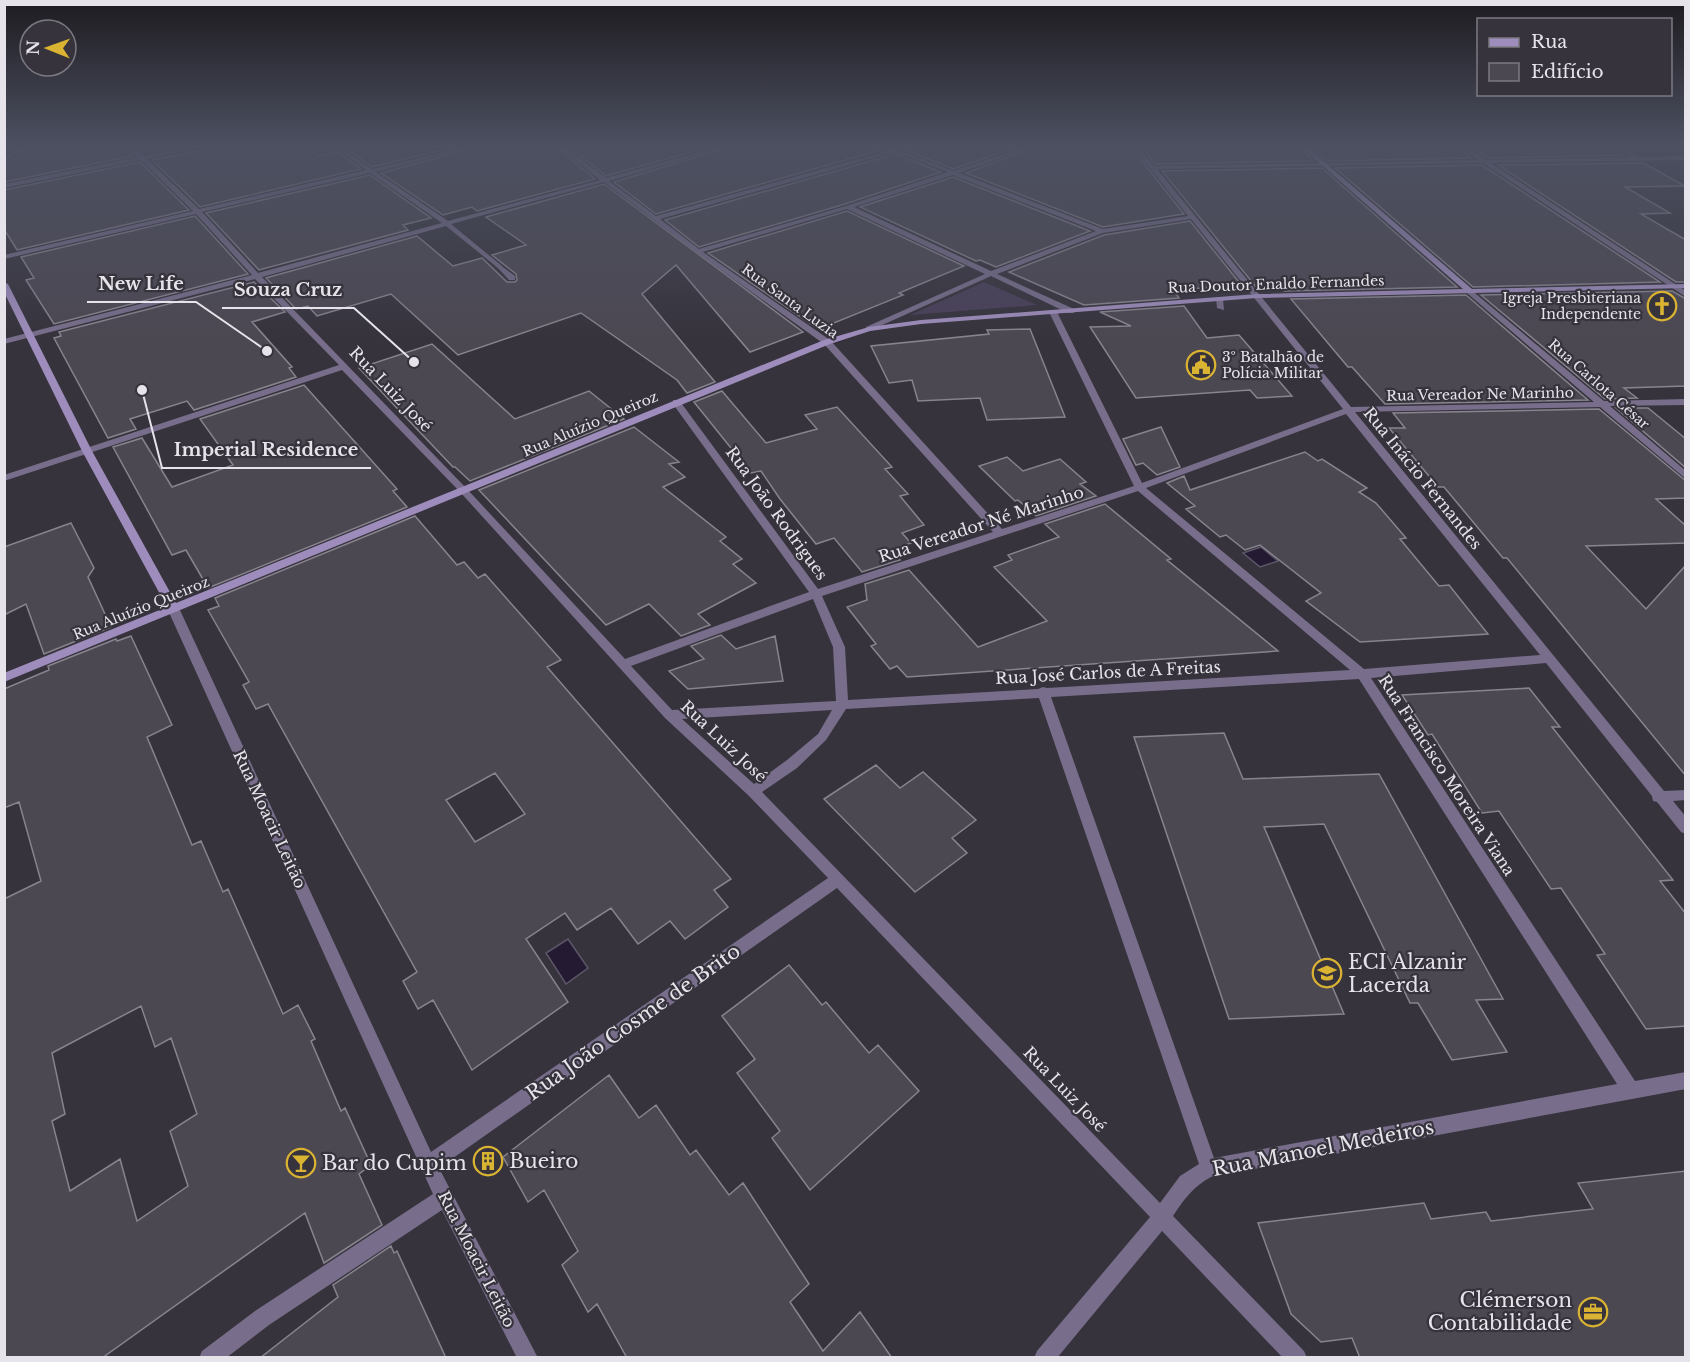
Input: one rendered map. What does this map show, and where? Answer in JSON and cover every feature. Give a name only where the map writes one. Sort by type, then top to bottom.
[{"type":"main road","name":"Rua Carlota César","points":[[1378,211],[1470,291]]},
{"type":"main road","name":"Rua Moacir Leitão","points":[[4,284],[87,451],[173,608]]},
{"type":"main road","name":"Rua Doutor Enaldo Fernandes","points":[[869,329],[1071,310],[1088,313],[1257,296],[1686,286]]},
{"type":"main road","name":"Rua Aluízio Queiroz","points":[[4,678],[676,402],[827,342],[869,329]]},
{"type":"street","points":[[4,257],[204,211]]},
{"type":"street","points":[[428,211],[512,278]]},
{"type":"street","points":[[4,342],[495,211]]},
{"type":"street","name":"Rua Santa Luzia","points":[[645,211],[827,342],[1001,534]]},
{"type":"street","points":[[655,218],[681,211]]},
{"type":"street","points":[[698,251],[836,211]]},
{"type":"street","points":[[856,211],[1071,310]]},
{"type":"street","points":[[1051,211],[1102,231]]},
{"type":"street","name":"Rua Inácio Fernandes","points":[[1189,211],[1658,797],[1686,828]]},
{"type":"street","points":[[1558,211],[1686,295]]},
{"type":"street","name":"Rua Luiz José","points":[[198,212],[464,491],[669,715],[753,791],[1297,1358]]},
{"type":"street","name":"Rua Aluízio Queiroz","points":[[869,329],[992,273],[1102,231],[1193,216]]},
{"type":"street","name":"Rua Carlota César","points":[[1470,291],[1686,476]]},
{"type":"street","points":[[1220,299],[1221,308]]},
{"type":"street","name":"Rua Francisco Moreira Viana","points":[[1053,312],[1139,487],[1362,674],[1631,1090]]},
{"type":"street","points":[[4,478],[345,366]]},
{"type":"street","name":"Rua João Rodrigues","points":[[676,402],[816,594],[839,647],[842,705]]},
{"type":"street","name":"Rua Vereador Ne Marinho","points":[[1348,410],[1686,402]]},
{"type":"street","name":"Rua Vereador Né Marinho","points":[[622,665],[816,594],[1139,487],[1348,410]]},
{"type":"street","name":"Rua Moacir Leitão","points":[[173,608],[428,1165],[528,1358]]},
{"type":"street","name":"Rua José Carlos de A Freitas","points":[[669,715],[1362,674],[1547,659]]},
{"type":"street","points":[[1043,692],[1209,1168]]},
{"type":"street","points":[[753,791],[792,764],[822,737],[842,705]]},
{"type":"street","points":[[1658,797],[1686,795]]},
{"type":"street","name":"Rua João Cosme de Brito","points":[[428,1165],[837,880]]},
{"type":"street","name":"Rua Manoel Medeiros","points":[[1044,1358],[1162,1217],[1177,1193],[1191,1177],[1209,1168],[1686,1080]]},
{"type":"street","points":[[209,1358],[262,1318],[445,1197]]},
{"type":"shaded area","points":[[984,282],[1037,305],[910,315]]},
{"type":"shaded area","points":[[1261,547],[1278,561],[1260,567],[1243,553]]},
{"type":"shaded area","points":[[568,939],[588,968],[566,984],[546,953]]},
{"type":"building","points":[[4,211],[187,211],[17,250],[4,229]]},
{"type":"building","points":[[217,211],[420,211],[431,218],[403,225],[408,230],[259,270],[206,213]]},
{"type":"building","points":[[436,211],[459,211],[443,215]]},
{"type":"building","points":[[509,211],[640,211],[803,332],[750,352],[676,265],[642,294],[715,382],[687,393],[677,380],[581,313],[458,355],[391,294],[317,316],[308,306],[296,309],[266,278],[417,236],[453,266],[482,258],[507,282],[515,282],[516,274],[492,255],[526,245],[486,217]]},
{"type":"building","points":[[651,211],[668,211],[656,214]]},
{"type":"building","points":[[698,211],[823,211],[699,247],[665,220]]},
{"type":"building","points":[[847,211],[964,266],[899,293],[903,295],[829,325],[826,323],[815,327],[708,253]]},
{"type":"building","points":[[868,211],[1038,211],[1090,231],[996,267],[980,260],[976,261]]},
{"type":"building","points":[[1061,211],[1181,211],[1184,214],[1103,227]]},
{"type":"building","points":[[1194,211],[1370,211],[1457,287],[1284,291],[1280,286],[1256,287]]},
{"type":"building","points":[[1384,211],[1551,211],[1660,282],[1473,287]]},
{"type":"building","points":[[1567,211],[1666,211],[1670,213],[1641,214],[1686,240],[1686,282],[1676,282]]},
{"type":"building","points":[[195,216],[248,274],[54,324],[26,280],[34,278],[21,257]]},
{"type":"building","points":[[1190,221],[1243,287],[1173,289],[1179,298],[1084,305],[1009,272],[1104,235]]},
{"type":"building","points":[[254,282],[285,312],[252,322],[292,367],[289,368],[296,377],[194,410],[187,401],[130,419],[136,429],[108,438],[54,338],[61,336],[59,332]]},
{"type":"building","points":[[1672,291],[1686,299],[1686,386],[1624,388],[1637,398],[1605,399],[1481,295]]},
{"type":"building","points":[[1466,295],[1588,400],[1385,404],[1352,367],[1348,367],[1291,299]]},
{"type":"building","points":[[1184,306],[1207,338],[1239,335],[1292,396],[1257,398],[1250,390],[1136,398],[1090,327],[1131,326],[1100,312]]},
{"type":"building","points":[[1030,329],[1065,417],[987,420],[980,398],[918,401],[912,380],[889,383],[871,346],[989,334],[987,330]]},
{"type":"building","points":[[432,344],[515,419],[589,391],[624,419],[470,481],[453,467],[359,368]]},
{"type":"building","points":[[304,385],[397,489],[393,491],[407,507],[208,588],[186,550],[172,555],[113,447],[142,438],[172,487],[233,465],[200,419]]},
{"type":"building","points":[[722,391],[766,443],[817,429],[805,415],[837,407],[892,467],[885,469],[908,494],[900,496],[924,525],[902,533],[911,543],[891,550],[900,560],[862,572],[834,538],[816,544],[761,471],[751,473],[694,402]]},
{"type":"building","points":[[1616,408],[1648,408],[1686,439],[1686,468]]},
{"type":"building","points":[[1599,409],[1686,481],[1686,498],[1656,499],[1686,526],[1686,543],[1586,546],[1646,609],[1686,565],[1686,776],[1507,558],[1503,558],[1444,487],[1438,487],[1389,428],[1405,428],[1393,413]]},
{"type":"building","points":[[634,427],[679,462],[669,464],[685,477],[663,487],[726,537],[720,541],[742,559],[733,564],[756,583],[698,614],[710,625],[681,636],[649,604],[606,625],[479,490]]},
{"type":"building","points":[[1161,427],[1180,467],[1157,475],[1143,463],[1136,465],[1123,439]]},
{"type":"building","points":[[1305,452],[1318,461],[1322,459],[1367,488],[1359,492],[1376,503],[1406,538],[1400,539],[1439,586],[1449,585],[1488,634],[1360,642],[1306,601],[1321,593],[1260,545],[1245,550],[1226,535],[1220,537],[1186,509],[1195,506],[1167,483],[1184,476],[1190,490]]},
{"type":"building","points":[[1007,457],[1023,471],[1060,459],[1086,482],[1080,484],[1096,496],[1036,516],[1018,500],[1015,501],[979,466]]},
{"type":"building","points":[[1105,504],[1171,559],[1167,560],[1278,651],[907,677],[897,666],[890,669],[871,646],[876,644],[847,607],[867,600],[865,584],[909,570],[978,647],[1047,621],[994,567],[1012,560],[1008,555],[1059,537],[1045,524]]},
{"type":"building","points":[[415,516],[457,565],[464,562],[478,578],[485,574],[561,660],[547,667],[731,879],[714,890],[728,907],[685,939],[670,921],[638,944],[611,908],[577,930],[565,913],[526,939],[568,1002],[472,1070],[433,1000],[418,1009],[403,981],[417,972],[268,704],[256,709],[243,685],[249,682],[208,610],[219,606],[215,598]],"holes":[[[495,773],[525,814],[475,842],[446,800]]]},
{"type":"building","points":[[71,523],[94,568],[88,577],[111,627],[44,654],[26,604],[4,615],[4,547]]},
{"type":"building","points":[[721,635],[736,649],[775,636],[783,681],[688,689],[669,671],[704,659],[691,646]]},
{"type":"building","points":[[131,636],[172,725],[147,737],[192,845],[201,841],[223,892],[228,889],[283,1014],[298,1005],[315,1039],[311,1041],[341,1111],[345,1108],[371,1165],[359,1174],[382,1225],[324,1263],[305,1213],[102,1358],[4,1358],[4,899],[41,881],[19,802],[4,808],[4,689],[49,670],[48,666],[116,639],[117,641]],"holes":[[[141,1006],[155,1047],[171,1038],[197,1114],[170,1131],[188,1186],[137,1221],[120,1159],[70,1191],[52,1121],[65,1114],[52,1053]]]},
{"type":"building","points":[[1529,688],[1560,727],[1552,727],[1673,880],[1660,881],[1686,914],[1686,1026],[1646,1029],[1597,955],[1605,954],[1561,888],[1551,889],[1499,811],[1482,813],[1432,734],[1428,735],[1402,695]]},
{"type":"building","points":[[1224,733],[1243,779],[1379,774],[1503,999],[1476,1000],[1507,1052],[1452,1060],[1418,1003],[1410,1003],[1324,824],[1264,827],[1344,1014],[1229,1019],[1134,737]]},
{"type":"building","points":[[876,765],[900,788],[923,772],[976,820],[952,838],[967,853],[915,892],[824,799]]},
{"type":"building","points":[[789,965],[822,1005],[826,1002],[869,1053],[878,1045],[919,1091],[810,1190],[772,1138],[780,1131],[737,1073],[755,1059],[722,1016]]},
{"type":"building","points":[[609,1075],[639,1118],[656,1105],[690,1155],[696,1150],[729,1195],[743,1183],[809,1284],[790,1302],[823,1351],[860,1312],[892,1358],[627,1358],[597,1304],[588,1312],[562,1265],[578,1251],[544,1190],[528,1202],[503,1157]]},
{"type":"building","points":[[1686,1171],[1686,1358],[1360,1358],[1352,1338],[1321,1342],[1291,1314],[1258,1223],[1424,1203],[1431,1219],[1486,1212],[1491,1221],[1593,1209],[1578,1183]]},
{"type":"building","points":[[391,1246],[394,1253],[397,1251],[446,1358],[260,1358],[338,1297],[333,1285]]},
{"type":"place","name":"Igreja Presbiteriana Independente","points":[[1662,306]]},
{"type":"place","name":"New Life","points":[[267,351]]},
{"type":"place","name":"Souza Cruz","points":[[414,362]]},
{"type":"place","name":"3º Batalhão de Polícia Militar","points":[[1201,365]]},
{"type":"place","name":"Imperial Residence","points":[[142,390]]},
{"type":"place","name":"ECI Alzanir Lacerda","points":[[1327,973]]},
{"type":"place","name":"Bueiro","points":[[488,1161]]},
{"type":"place","name":"Bar do Cupim","points":[[301,1163]]},
{"type":"place","name":"Clémerson Contabilidade","points":[[1593,1312]]}]
